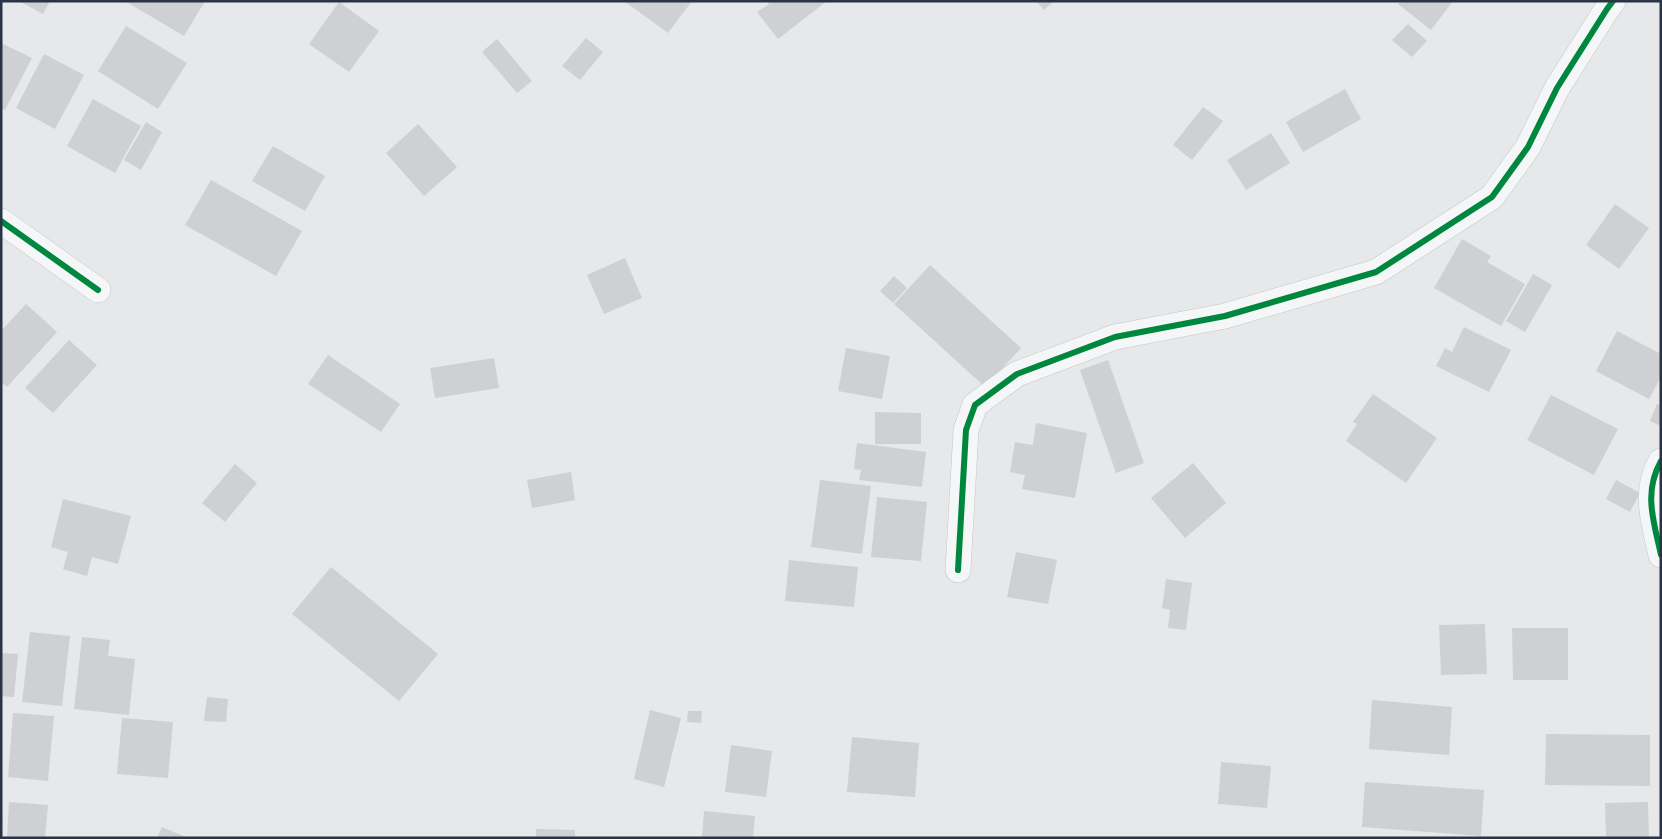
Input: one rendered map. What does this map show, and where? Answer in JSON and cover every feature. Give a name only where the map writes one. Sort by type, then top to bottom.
[{"type":"street","points":[[958,570],[966,430],[975,405],[1017,374],[1115,337],[1225,316],[1376,272],[1492,197],[1528,147],[1557,88],[1614,1]]},
{"type":"street","points":[[1,221],[98,290]]},
{"type":"street","points":[[1661,461],[1651,488],[1651,506],[1661,555]]},
{"type":"building","points":[[19,1],[50,1],[43,14]]},
{"type":"building","points":[[125,1],[205,1],[184,36]]},
{"type":"building","points":[[624,1],[692,1],[668,33]]},
{"type":"building","points":[[767,1],[827,1],[778,39],[757,12],[769,4]]},
{"type":"building","points":[[1036,1],[1054,1],[1044,10]]},
{"type":"building","points":[[1401,1],[1453,1],[1431,30],[1398,4]]},
{"type":"building","points":[[339,2],[379,31],[349,72],[309,44]]},
{"type":"building","points":[[1408,24],[1427,41],[1412,57],[1392,40]]},
{"type":"building","points":[[126,26],[187,63],[158,109],[98,71]]},
{"type":"building","points":[[586,38],[603,52],[580,80],[562,66]]},
{"type":"building","points":[[497,39],[532,81],[517,93],[482,52]]},
{"type":"building","points":[[1,43],[32,58],[5,110],[1,108]]},
{"type":"building","points":[[44,54],[84,75],[55,129],[16,108]]},
{"type":"building","points":[[1345,89],[1361,119],[1303,152],[1286,122]]},
{"type":"building","points":[[93,99],[141,126],[115,173],[67,146]]},
{"type":"building","points":[[1203,107],[1223,121],[1192,160],[1173,145]]},
{"type":"building","points":[[146,122],[162,132],[141,170],[124,160]]},
{"type":"building","points":[[418,124],[457,167],[424,196],[386,153]]},
{"type":"building","points":[[1271,133],[1290,163],[1246,190],[1227,160]]},
{"type":"building","points":[[273,146],[325,176],[305,211],[252,181]]},
{"type":"building","points":[[211,180],[302,231],[276,276],[185,225]]},
{"type":"building","points":[[1615,204],[1649,228],[1619,269],[1586,245]]},
{"type":"building","points":[[1462,239],[1491,256],[1487,262],[1525,284],[1501,326],[1434,288]]},
{"type":"building","points":[[625,258],[642,298],[604,314],[587,275]]},
{"type":"building","points":[[930,265],[1021,348],[985,387],[894,304]]},
{"type":"building","points":[[1533,274],[1552,285],[1525,332],[1506,321]]},
{"type":"building","points":[[894,276],[907,288],[893,303],[880,291]]},
{"type":"building","points":[[26,304],[57,332],[7,387],[1,382],[1,331]]},
{"type":"building","points":[[1464,327],[1511,350],[1489,392],[1436,366],[1445,348],[1452,352]]},
{"type":"building","points":[[1617,331],[1661,354],[1661,377],[1649,399],[1596,371]]},
{"type":"building","points":[[69,340],[97,365],[53,413],[25,388]]},
{"type":"building","points":[[846,348],[890,356],[882,399],[838,391]]},
{"type":"building","points":[[328,355],[400,404],[381,432],[308,384]]},
{"type":"building","points":[[494,358],[499,388],[435,398],[430,368]]},
{"type":"building","points":[[1108,360],[1144,463],[1116,473],[1080,370]]},
{"type":"building","points":[[1373,394],[1437,438],[1406,483],[1346,441],[1357,424],[1353,422]]},
{"type":"building","points":[[1551,395],[1618,429],[1594,475],[1527,440]]},
{"type":"building","points":[[1657,404],[1661,405],[1661,426],[1650,421]]},
{"type":"building","points":[[875,412],[921,413],[921,444],[875,444]]},
{"type":"building","points":[[1036,423],[1087,433],[1075,498],[1022,489],[1025,475],[1010,472],[1015,442],[1033,445]]},
{"type":"building","points":[[857,443],[926,452],[922,487],[859,480],[861,470],[854,469]]},
{"type":"building","points":[[1193,463],[1226,503],[1185,538],[1151,498]]},
{"type":"building","points":[[235,464],[257,483],[225,522],[202,503]]},
{"type":"building","points":[[571,472],[575,500],[532,508],[527,480]]},
{"type":"building","points":[[820,480],[871,486],[862,554],[811,547]]},
{"type":"building","points":[[1616,480],[1640,493],[1630,512],[1606,499]]},
{"type":"building","points":[[877,497],[927,502],[921,561],[871,557]]},
{"type":"building","points":[[63,499],[131,516],[118,564],[92,557],[87,576],[63,569],[68,552],[51,547]]},
{"type":"building","points":[[1016,552],[1057,560],[1048,604],[1007,597]]},
{"type":"building","points":[[789,560],[858,567],[854,607],[785,601]]},
{"type":"building","points":[[331,567],[438,654],[399,701],[292,614]]},
{"type":"building","points":[[1166,579],[1192,583],[1186,630],[1168,628],[1170,610],[1162,608]]},
{"type":"building","points":[[1485,624],[1487,674],[1441,675],[1439,625]]},
{"type":"building","points":[[1512,628],[1568,628],[1568,680],[1513,680]]},
{"type":"building","points":[[30,632],[70,636],[62,706],[22,702]]},
{"type":"building","points":[[82,637],[110,640],[108,656],[135,659],[129,715],[74,709]]},
{"type":"building","points":[[1,653],[18,654],[14,697],[1,696]]},
{"type":"building","points":[[207,697],[228,699],[226,722],[204,721]]},
{"type":"building","points":[[1372,700],[1452,707],[1449,755],[1369,749]]},
{"type":"building","points":[[650,710],[681,718],[664,787],[634,779]]},
{"type":"building","points":[[688,711],[702,711],[701,723],[687,722]]},
{"type":"building","points":[[13,713],[54,716],[48,781],[8,777]]},
{"type":"building","points":[[122,718],[173,722],[168,778],[117,774]]},
{"type":"building","points":[[1546,734],[1650,735],[1650,786],[1545,785]]},
{"type":"building","points":[[852,737],[919,743],[915,797],[847,792]]},
{"type":"building","points":[[731,745],[772,751],[766,797],[725,792]]},
{"type":"building","points":[[1221,762],[1271,766],[1267,808],[1218,804]]},
{"type":"building","points":[[1365,782],[1484,790],[1481,836],[1362,827]]},
{"type":"building","points":[[9,802],[48,805],[45,838],[7,838]]},
{"type":"building","points":[[1648,802],[1649,838],[1606,838],[1605,803]]},
{"type":"building","points":[[704,811],[755,816],[753,838],[702,838]]},
{"type":"building","points":[[162,827],[188,838],[157,838]]},
{"type":"building","points":[[536,829],[575,830],[575,838],[536,838]]},
{"type":"cycle path","points":[[958,570],[966,430],[975,405],[1017,374],[1115,337],[1225,316],[1376,272],[1492,197],[1528,147],[1557,88],[1613,1]]},
{"type":"cycle path","points":[[1,221],[98,290]]},
{"type":"cycle path","points":[[1661,461],[1652,485],[1651,496],[1653,519],[1661,555]]}]
